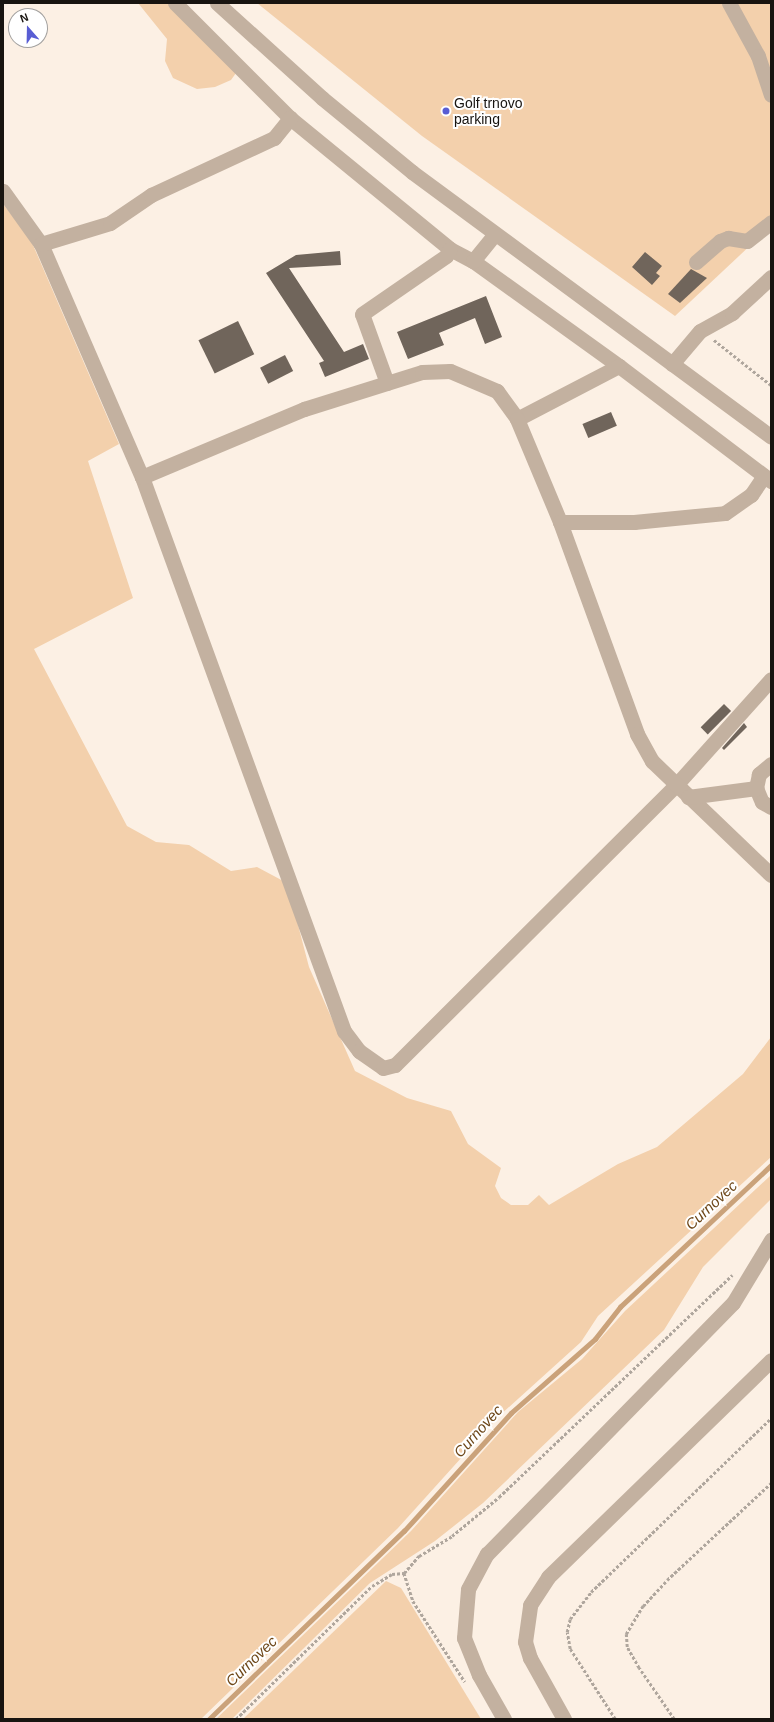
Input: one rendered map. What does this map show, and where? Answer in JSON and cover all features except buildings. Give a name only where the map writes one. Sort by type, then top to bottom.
[{"type":"lane","points":[[175,3],[290,118],[450,249],[473,261],[619,366],[767,479],[751,495],[725,513],[634,522],[560,522]]},
{"type":"lane","points":[[217,3],[322,98],[494,235],[771,437]]},
{"type":"lane","points":[[729,3],[758,56],[771,95]]},
{"type":"lane","points":[[41,244],[110,223],[151,195],[274,138],[290,118]]},
{"type":"lane","points":[[3,191],[41,244],[142,477],[344,1031],[359,1051],[383,1068],[395,1065],[676,785],[770,681]]},
{"type":"lane","points":[[696,262],[720,241],[728,238],[747,241],[771,222]]},
{"type":"lane","points":[[473,261],[494,235]]},
{"type":"lane","points":[[387,383],[362,314],[446,256],[450,249]]},
{"type":"lane","points":[[672,364],[700,331],[732,313],[771,277]]},
{"type":"lane","points":[[517,419],[619,366]]},
{"type":"lane","points":[[142,477],[304,409],[422,372],[450,371],[497,391],[517,419],[560,522],[637,734],[652,761],[771,875]]},
{"type":"lane","points":[[771,764],[759,774],[756,788],[762,802],[771,807]]},
{"type":"lane","points":[[688,797],[756,788]]},
{"type":"lane","points":[[504,1719],[478,1675],[464,1638],[468,1588],[483,1561],[733,1303],[771,1240]]},
{"type":"lane","points":[[564,1719],[530,1658],[525,1642],[530,1605],[548,1577],[771,1360]]},
{"type":"path","points":[[700,331],[771,385]]},
{"type":"path","points":[[236,1719],[372,1586],[392,1574],[404,1573],[419,1556],[452,1536],[499,1497],[703,1301]]},
{"type":"path","points":[[615,1719],[570,1649],[568,1632],[570,1619],[591,1592],[771,1418]]},
{"type":"path","points":[[674,1719],[639,1668],[627,1647],[626,1634],[643,1606],[662,1585],[771,1483]]},
{"type":"path","points":[[404,1573],[413,1601],[467,1686]]},
{"type":"shaded area","points":[[138,3],[169,3],[236,73],[231,80],[215,87],[197,89],[173,78],[165,61],[167,39]]},
{"type":"shaded area","points":[[257,3],[771,3],[771,226],[675,316],[422,136]]},
{"type":"shaded area","points":[[3,204],[30,238],[119,444],[88,461],[133,598],[34,649],[127,826],[156,842],[189,845],[231,871],[257,867],[287,883],[309,967],[355,1071],[407,1098],[451,1111],[468,1144],[501,1168],[495,1186],[501,1198],[511,1205],[528,1205],[539,1195],[549,1205],[618,1164],[657,1147],[743,1074],[771,1037],[771,1157],[598,1316],[581,1342],[499,1416],[398,1528],[201,1719],[3,1719]]},
{"type":"shaded area","points":[[771,1175],[771,1199],[703,1267],[664,1330],[483,1503],[435,1541],[370,1583],[232,1719],[216,1719],[411,1531],[518,1412],[582,1359],[625,1311]]},
{"type":"shaded area","points":[[386,1581],[401,1588],[481,1719],[243,1719]]},
{"type":"waterway","name":"Curnovec","points":[[209,1719],[404,1531],[511,1413],[595,1339],[620,1307],[771,1165]]},
{"type":"place","name":"Golf trnovo parking","points":[[446,111]]}]
